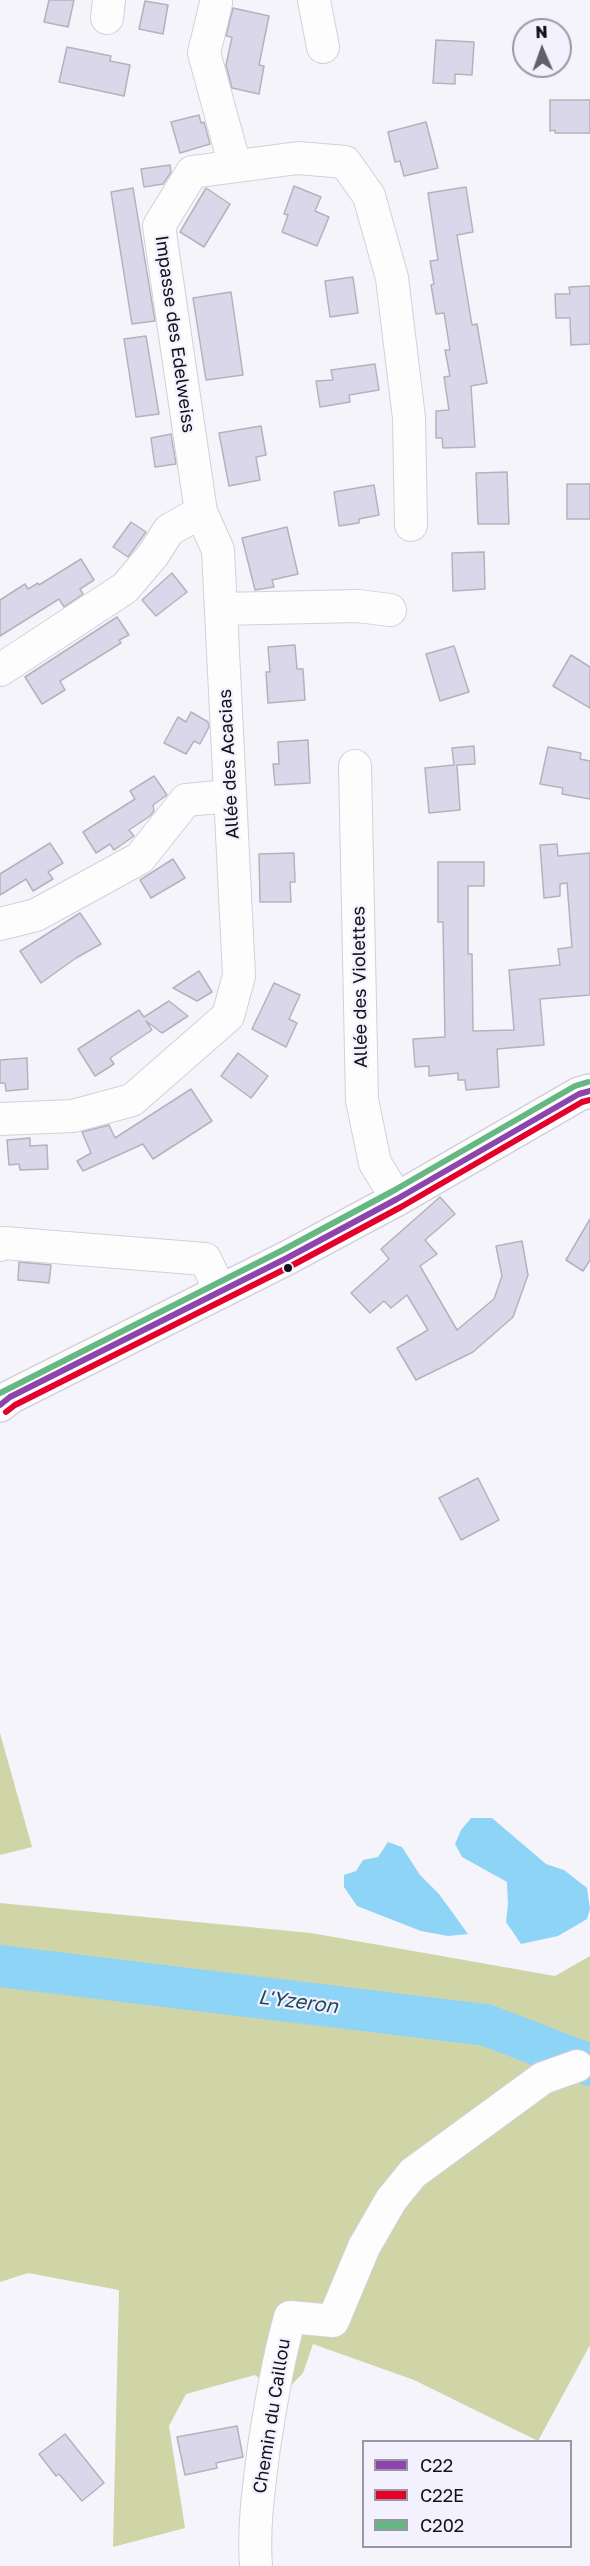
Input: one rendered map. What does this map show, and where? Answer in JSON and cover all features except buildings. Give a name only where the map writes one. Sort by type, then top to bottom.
[{"type":"main road","points":[[3,1400],[221,1292],[397,1199],[579,1094],[590,1091]]},
{"type":"street","points":[[314,0],[323,47]]},
{"type":"street","points":[[216,3],[204,53],[235,166]]},
{"type":"street","name":"Impasse des Edelweiss","points":[[201,512],[159,226],[192,172],[298,158],[345,162],[369,196],[392,278],[409,418],[411,525]]},
{"type":"street","points":[[0,670],[125,588],[153,555],[169,530],[201,512]]},
{"type":"street","name":"Allée des Acacias","points":[[0,1119],[73,1116],[132,1100],[228,1016],[239,976],[218,550],[201,512]]},
{"type":"street","points":[[221,609],[358,606],[390,610]]},
{"type":"street","name":"Allée des Violettes","points":[[355,766],[362,1100],[375,1163],[397,1199]]},
{"type":"street","points":[[0,924],[36,915],[140,858],[186,800],[231,796]]},
{"type":"street","points":[[0,1245],[4,1243],[205,1259],[221,1292]]},
{"type":"street","name":"Chemin du Caillou","points":[[256,2566],[254,2541],[260,2479],[277,2364],[290,2317],[333,2321],[363,2247],[390,2200],[413,2173],[543,2078],[577,2066]]},
{"type":"green space","points":[[0,1733],[32,1847],[0,1855]]},
{"type":"green space","points":[[0,1903],[311,1933],[555,1976],[590,1956],[590,2345],[539,2440],[414,2380],[313,2344],[303,2373],[283,2394],[255,2375],[186,2394],[169,2426],[185,2528],[113,2547],[119,2290],[28,2273],[0,2282]]},
{"type":"water","points":[[471,1818],[492,1818],[546,1864],[564,1870],[587,1888],[590,1909],[587,1919],[558,1936],[521,1944],[506,1922],[507,1882],[462,1857],[455,1844],[461,1830]]},
{"type":"water","points":[[388,1842],[402,1847],[420,1875],[439,1894],[468,1934],[448,1936],[421,1931],[357,1906],[344,1887],[344,1875],[356,1871],[363,1860],[378,1857]]},
{"type":"waterway","name":"L'Yzeron","points":[[0,1966],[486,2025],[590,2065]]},
{"type":"transit line","name":"C202","points":[[0,1393],[283,1250],[393,1191],[575,1086],[588,1082]]},
{"type":"transit line","name":"C22","points":[[0,1405],[10,1397],[287,1258],[397,1199],[579,1094],[590,1091]]},
{"type":"transit line","name":"C22E","points":[[6,1412],[15,1405],[291,1266],[401,1207],[582,1102],[590,1100]]}]
